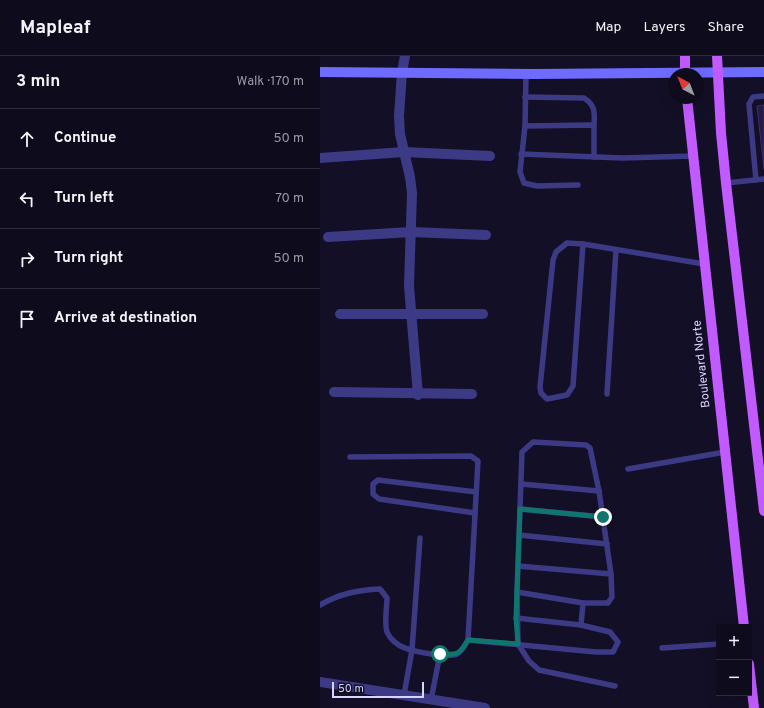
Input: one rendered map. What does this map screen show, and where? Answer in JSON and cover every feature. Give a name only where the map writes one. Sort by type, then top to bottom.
[{"type":"main road","points":[[684,68],[685,56]]},
{"type":"main road","points":[[717,56],[717,73],[726,183],[764,511]]},
{"type":"main road","points":[[320,72],[526,74],[668,73]]},
{"type":"main road","points":[[704,73],[764,72]]},
{"type":"main road","name":"Boulevard Norte","points":[[688,104],[744,624]]},
{"type":"main road","points":[[752,690],[754,708]]},
{"type":"street","points":[[405,56],[402,72],[399,116],[412,194],[409,274],[418,395]]},
{"type":"street","points":[[320,158],[404,152],[490,156]]},
{"type":"street","points":[[328,237],[411,232],[486,235]]},
{"type":"street","points":[[340,314],[484,314]]},
{"type":"street","points":[[334,392],[418,395],[472,394]]},
{"type":"street","points":[[320,682],[404,695],[467,707],[485,708]]},
{"type":"lane","points":[[526,74],[525,126],[520,172],[524,183],[537,186],[578,186]]},
{"type":"lane","points":[[526,96],[584,98],[592,103],[595,110],[594,157]]},
{"type":"lane","points":[[756,180],[749,104],[753,97],[764,96]]},
{"type":"lane","points":[[525,126],[594,125]]},
{"type":"lane","points":[[521,154],[622,158],[693,156]]},
{"type":"lane","points":[[726,183],[764,179]]},
{"type":"lane","points":[[583,244],[573,386],[567,395],[547,399],[541,393],[540,387],[553,260],[556,252],[568,244],[583,244],[704,264]]},
{"type":"lane","points":[[607,394],[616,250]]},
{"type":"lane","points":[[517,592],[583,603],[608,603],[612,597],[611,574],[599,491],[590,448],[586,445],[533,442],[522,452],[516,618],[518,644],[529,661],[538,670],[615,686]]},
{"type":"lane","points":[[628,469],[725,452]]},
{"type":"lane","points":[[320,605],[352,591],[380,589],[387,598],[388,632],[395,643],[412,650],[456,655],[461,652],[468,640],[478,461],[471,456],[350,457]]},
{"type":"lane","points":[[475,513],[379,499],[373,494],[373,484],[378,480],[476,492]]},
{"type":"lane","points":[[521,484],[599,491]]},
{"type":"lane","points":[[520,509],[603,517]]},
{"type":"lane","points":[[519,534],[607,544]]},
{"type":"lane","points":[[404,695],[412,650],[420,538]]},
{"type":"lane","points":[[518,566],[611,574]]},
{"type":"lane","points":[[580,625],[583,603]]},
{"type":"lane","points":[[468,640],[596,652],[613,652],[618,642],[610,632],[580,625],[516,618]]},
{"type":"lane","points":[[662,648],[716,644]]},
{"type":"lane","points":[[431,700],[440,654]]},
{"type":"building","points":[[764,105],[764,169],[757,106]]},
{"type":"route","points":[[440,654],[456,655],[461,652],[468,640],[518,644],[516,618],[520,509],[603,517]]}]
